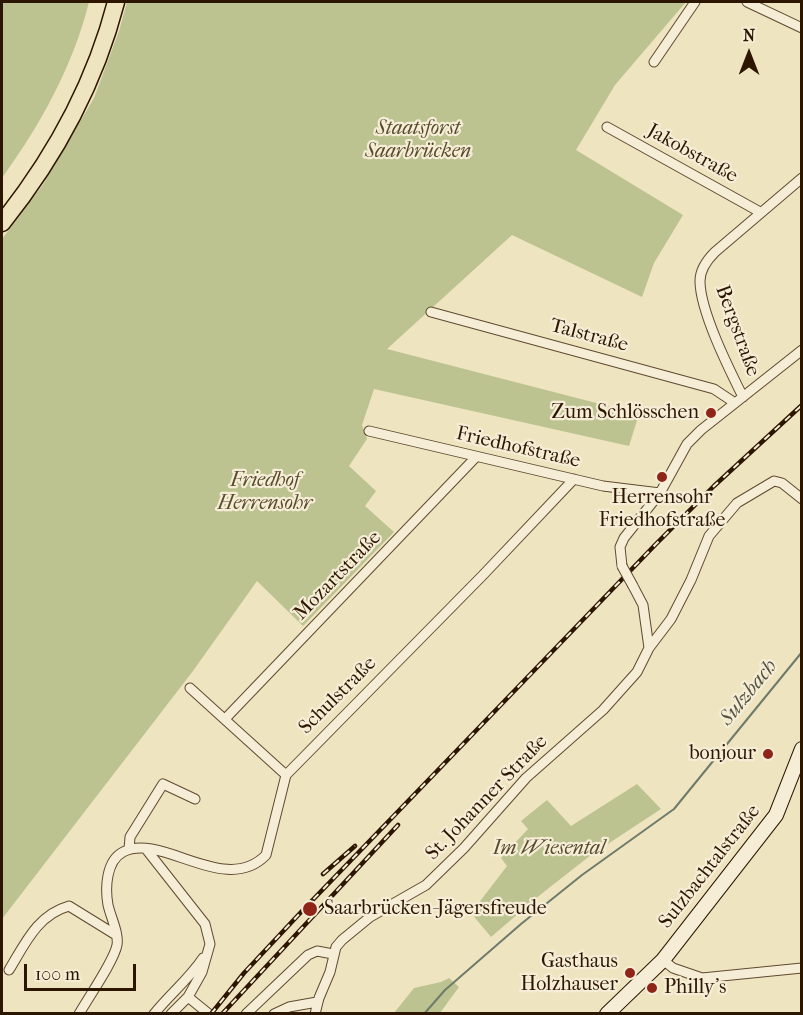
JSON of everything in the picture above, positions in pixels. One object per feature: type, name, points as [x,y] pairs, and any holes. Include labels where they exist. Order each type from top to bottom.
[{"type":"highway","points":[[2,205],[55,124],[89,51],[106,2]]},
{"type":"highway","points":[[2,223],[65,129],[100,54],[116,2]]},
{"type":"main road","name":"Sulzbachtalstraße","points":[[607,1014],[658,965],[776,815],[801,749]]},
{"type":"street","points":[[654,62],[695,2]]},
{"type":"street","points":[[747,2],[801,27]]},
{"type":"street","name":"Jakobstraße","points":[[607,128],[760,212]]},
{"type":"street","name":"Bergstraße","points":[[739,400],[704,304],[700,279],[705,262],[801,178]]},
{"type":"street","name":"Talstraße","points":[[431,312],[714,389],[739,400]]},
{"type":"street","points":[[649,648],[643,605],[622,566],[620,547],[624,538],[660,493],[687,444],[701,430],[801,350]]},
{"type":"street","name":"Friedhofstraße","points":[[369,431],[603,486],[660,493]]},
{"type":"street","name":"Mozartstraße","points":[[225,719],[476,457]]},
{"type":"street","name":"Schulstraße","points":[[286,775],[574,479]]},
{"type":"street","name":"St. Johanner Straße","points":[[315,1014],[317,1002],[330,972],[333,954],[342,940],[370,917],[426,885],[464,848],[525,778],[613,700],[643,664],[649,648],[670,619],[691,580],[709,536],[737,503],[774,481],[782,483],[801,499]]},
{"type":"street","points":[[79,1014],[113,955],[117,943],[108,906],[108,877],[114,859],[129,849],[137,847],[214,868],[229,869],[258,864],[266,855],[286,775],[190,688]]},
{"type":"street","points":[[129,849],[130,837],[163,784],[195,798]]},
{"type":"street","points":[[146,849],[205,924],[210,936],[202,972],[191,999],[171,1014]]},
{"type":"street","points":[[9,970],[39,922],[63,907],[69,906],[116,935]]},
{"type":"street","points":[[154,1014],[178,989],[207,951]]},
{"type":"street","points":[[246,1014],[308,955],[317,951],[333,954]]},
{"type":"street","points":[[658,965],[702,978],[801,968]]},
{"type":"street","points":[[191,999],[209,1014]]},
{"type":"street","points":[[274,1014],[289,1007],[317,1002]]},
{"type":"green space","points":[[2,2],[89,2],[65,72],[30,137],[2,178]]},
{"type":"green space","name":"Staatsforst Saarbrücken","points":[[127,2],[686,2],[615,85],[576,150],[683,215],[654,263],[642,297],[512,235],[387,349],[639,414],[629,446],[374,389],[362,425],[367,439],[349,466],[376,491],[365,506],[394,532],[303,626],[257,581],[193,671],[2,919],[2,239],[42,186],[94,98],[119,31]]},
{"type":"green space","name":"Im Wiesental","points":[[637,784],[661,809],[591,855],[491,937],[471,913],[507,866],[501,858],[528,829],[521,821],[547,800],[571,826]]},
{"type":"green space","points":[[449,978],[459,987],[440,1013],[394,1013],[414,988]]},
{"type":"waterway","name":"Sulzbach","points":[[424,1014],[445,990],[521,924],[582,875],[674,809],[802,652]]},
{"type":"railway","points":[[211,1014],[244,973],[303,910],[656,544],[714,486],[802,405]]},
{"type":"railway","points":[[222,1014],[398,825]]},
{"type":"railway","points":[[323,874],[355,846]]},
{"type":"place","name":"Zum Schlösschen","points":[[711,413]]},
{"type":"place","name":"Herrensohr Friedhofstraße","points":[[662,477]]},
{"type":"place","name":"bonjour","points":[[768,754]]},
{"type":"place","name":"Saarbrücken-Jägersfreude","points":[[310,909]]},
{"type":"place","name":"Gasthaus Holzhauser","points":[[630,973]]},
{"type":"place","name":"Philly's","points":[[652,988]]},
{"type":"park label","name":"Friedhof Herrensohr","points":[[265,492]]}]
